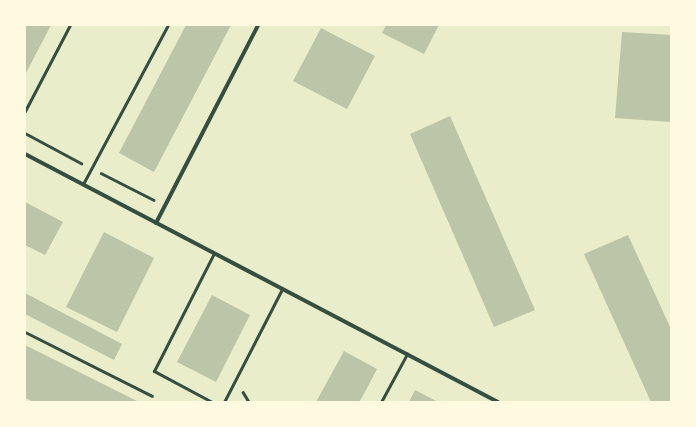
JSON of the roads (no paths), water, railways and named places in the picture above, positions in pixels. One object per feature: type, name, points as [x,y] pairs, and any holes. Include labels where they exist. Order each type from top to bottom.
[{"type":"street","points":[[156,223],[258,25]]},
{"type":"street","points":[[25,154],[498,402]]},
{"type":"lane","points":[[25,110],[70,25]]},
{"type":"lane","points":[[82,184],[168,25]]},
{"type":"lane","points":[[212,402],[154,370],[214,253]]},
{"type":"lane","points":[[224,402],[282,289]]},
{"type":"lane","points":[[25,332],[152,396]]},
{"type":"lane","points":[[381,402],[407,354]]}]
